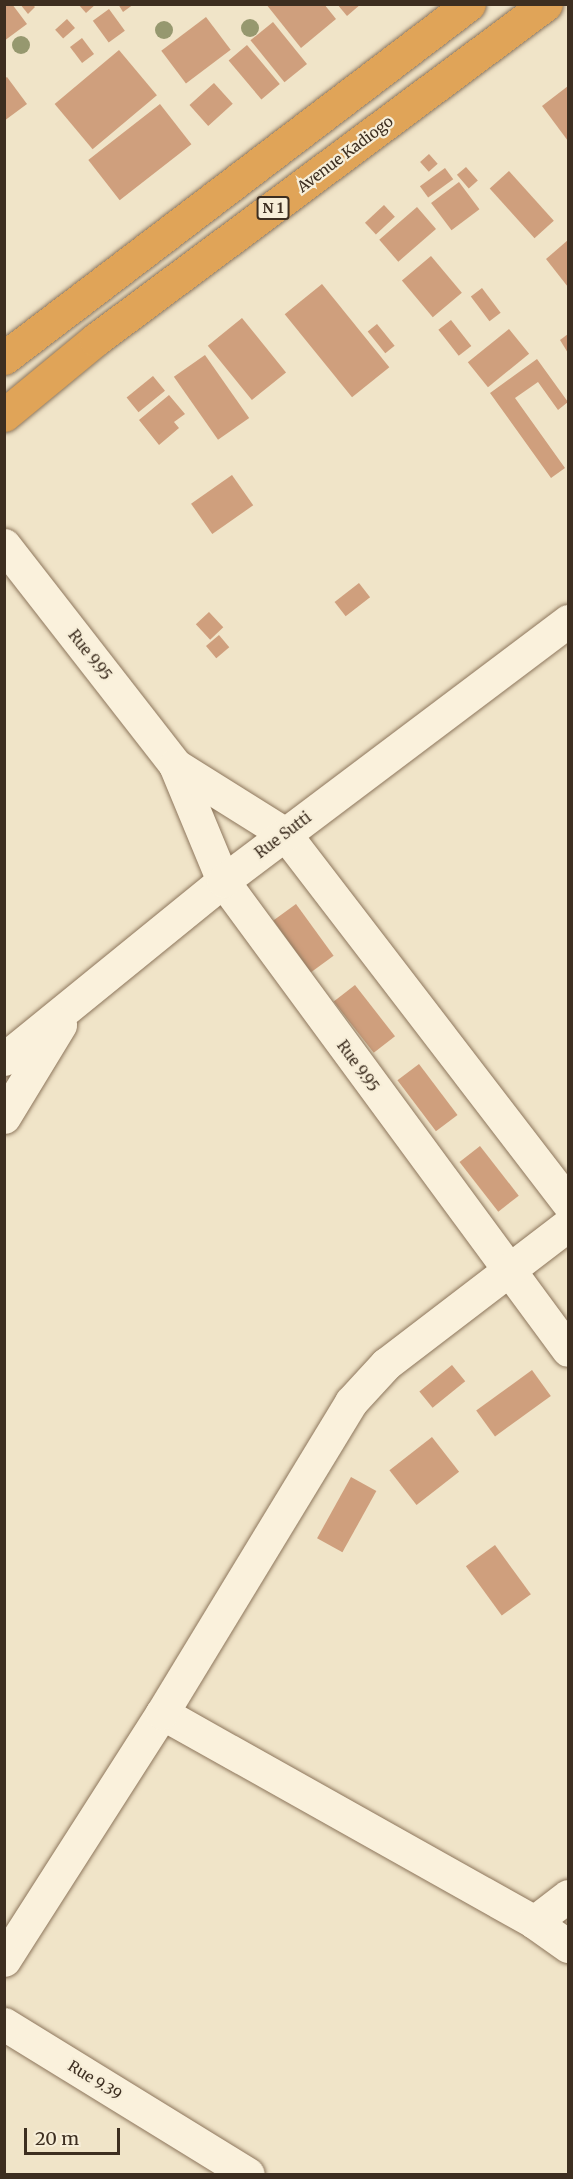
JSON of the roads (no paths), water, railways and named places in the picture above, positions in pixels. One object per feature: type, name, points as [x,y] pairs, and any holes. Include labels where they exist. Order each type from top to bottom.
[{"type":"highway","points":[[4,358],[469,4]]},
{"type":"highway","name":"Avenue Kadiogo","points":[[4,415],[95,340],[546,4]]},
{"type":"street","name":"Rue 9.95","points":[[4,545],[175,765],[223,880],[568,1350]]},
{"type":"street","name":"Rue Sutti","points":[[4,1059],[68,1011],[223,880],[568,621]]},
{"type":"street","name":"Rue 9.95","points":[[175,765],[285,834],[568,1203]]},
{"type":"street","points":[[4,1117],[68,1011]]},
{"type":"street","points":[[4,1960],[162,1713],[351,1402],[386,1364],[507,1269],[568,1225]]},
{"type":"street","points":[[162,1713],[534,1922],[568,1946]]},
{"type":"street","points":[[534,1922],[568,1896]]},
{"type":"street","name":"Rue 9.39","points":[[4,2024],[248,2175]]}]
